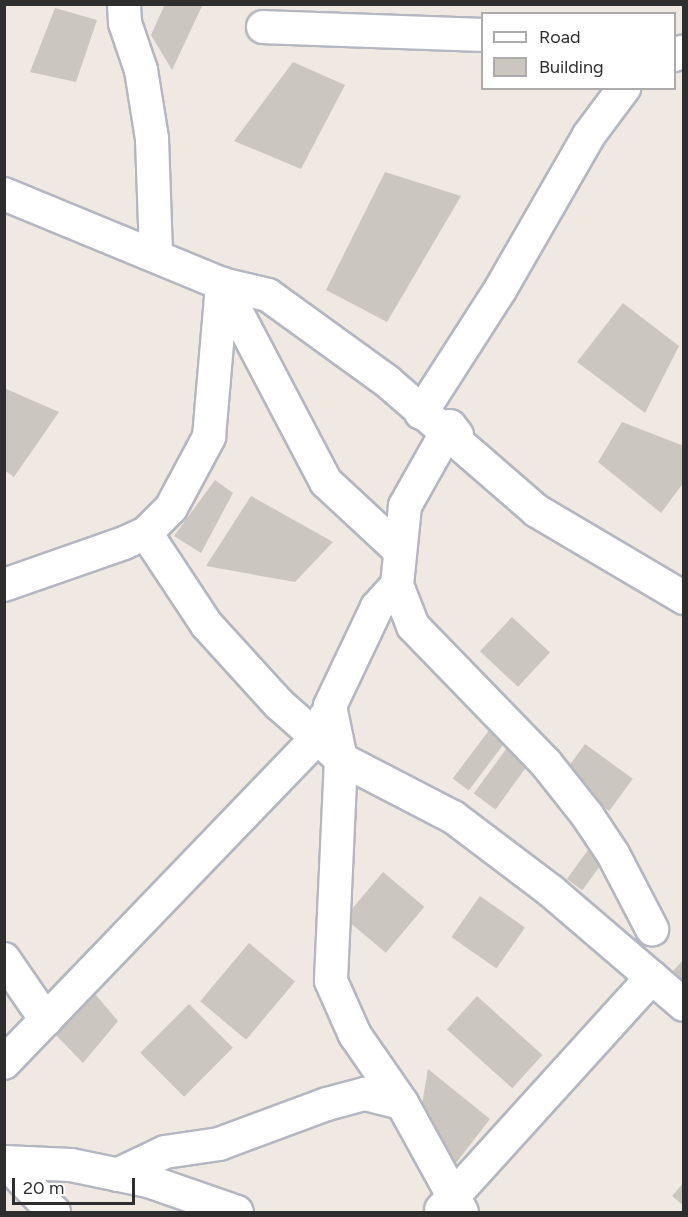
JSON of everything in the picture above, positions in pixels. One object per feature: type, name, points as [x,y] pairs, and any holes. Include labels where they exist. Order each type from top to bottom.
[{"type":"street","points":[[124,4],[125,23],[141,70],[152,138],[156,256]]},
{"type":"street","points":[[263,27],[481,36]]},
{"type":"street","points":[[421,413],[500,290],[589,135],[623,90]]},
{"type":"street","points":[[4,194],[222,284],[268,295],[388,382],[421,413],[475,456],[537,511],[684,598]]},
{"type":"street","points":[[4,585],[146,533],[171,508],[209,437],[222,284]]},
{"type":"street","points":[[222,284],[327,482],[398,549]]},
{"type":"street","points":[[445,433],[405,506],[398,549],[397,585],[413,626],[545,762],[587,815],[613,854],[652,929]]},
{"type":"street","points":[[146,533],[207,624],[279,704],[317,738],[341,759],[453,817],[551,891],[684,1005]]},
{"type":"street","points":[[4,1063],[317,738],[377,607],[397,585]]},
{"type":"street","points":[[330,706],[341,759],[331,981],[355,1035],[402,1103],[451,1207],[652,977]]},
{"type":"street","points":[[4,959],[46,1020]]},
{"type":"street","points":[[117,1175],[165,1152],[219,1144],[327,1104],[365,1094],[402,1103]]},
{"type":"street","points":[[54,1212],[4,1162],[71,1166],[148,1181],[237,1212]]},
{"type":"building","points":[[165,4],[203,4],[172,70],[151,35]]},
{"type":"building","points":[[55,8],[97,20],[76,82],[30,72]]},
{"type":"building","points":[[293,62],[345,85],[301,169],[234,141]]},
{"type":"building","points":[[385,172],[461,196],[387,322],[326,290]]},
{"type":"building","points":[[623,303],[679,346],[645,413],[577,362]]},
{"type":"building","points":[[4,388],[59,412],[14,477],[4,470]]},
{"type":"building","points":[[622,422],[684,446],[684,482],[661,513],[598,462]]},
{"type":"building","points":[[215,480],[233,493],[201,553],[174,536]]},
{"type":"building","points":[[251,496],[333,542],[295,582],[206,566]]},
{"type":"building","points":[[512,617],[550,652],[518,687],[480,651]]},
{"type":"building","points":[[490,729],[506,741],[469,791],[453,779]]},
{"type":"building","points":[[585,744],[633,779],[609,811],[561,776]]},
{"type":"building","points":[[509,745],[531,761],[496,809],[474,794]]},
{"type":"building","points":[[588,850],[603,861],[582,890],[567,879]]},
{"type":"building","points":[[383,872],[424,907],[386,953],[344,918]]},
{"type":"building","points":[[480,896],[525,928],[496,969],[451,937]]},
{"type":"building","points":[[249,943],[295,982],[246,1040],[200,1001]]},
{"type":"building","points":[[684,959],[684,981],[673,971]]},
{"type":"building","points":[[90,988],[118,1021],[83,1063],[52,1031]]},
{"type":"building","points":[[477,996],[542,1055],[512,1088],[447,1029]]},
{"type":"building","points":[[189,1004],[233,1048],[184,1097],[140,1053]]},
{"type":"building","points":[[428,1069],[490,1119],[456,1163],[420,1116]]},
{"type":"building","points":[[684,1182],[684,1206],[672,1196]]}]
